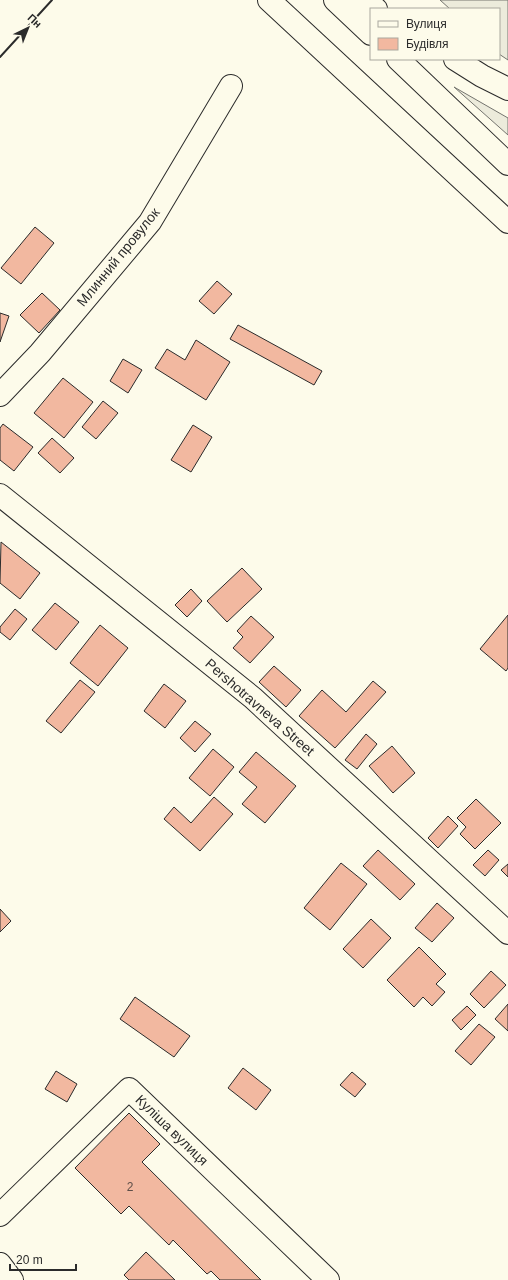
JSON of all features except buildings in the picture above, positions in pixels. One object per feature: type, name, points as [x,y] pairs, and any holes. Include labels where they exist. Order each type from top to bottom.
[{"type":"main road","points":[[269,0],[508,222]]},
{"type":"main road","points":[[335,0],[370,33]]},
{"type":"main road","points":[[361,0],[374,8]]},
{"type":"main road","points":[[399,60],[508,164]]},
{"type":"main road","points":[[457,60],[482,76],[508,88]]},
{"type":"main road","name":"Млинний провулок","points":[[0,394],[40,353],[150,222],[231,86]]},
{"type":"main road","name":"Pershotravneva Street","points":[[0,495],[254,698],[508,932]]},
{"type":"main road","name":"Куліша вулиця","points":[[0,1215],[129,1089],[328,1280]]},
{"type":"main road","points":[[0,1264],[12,1280]]},
{"type":"shaded area","points":[[440,0],[508,0],[508,60],[500,55],[500,8],[449,8]]},
{"type":"shaded area","points":[[454,87],[508,118],[508,135]]},
{"type":"wall","points":[[0,57],[52,0]]}]
